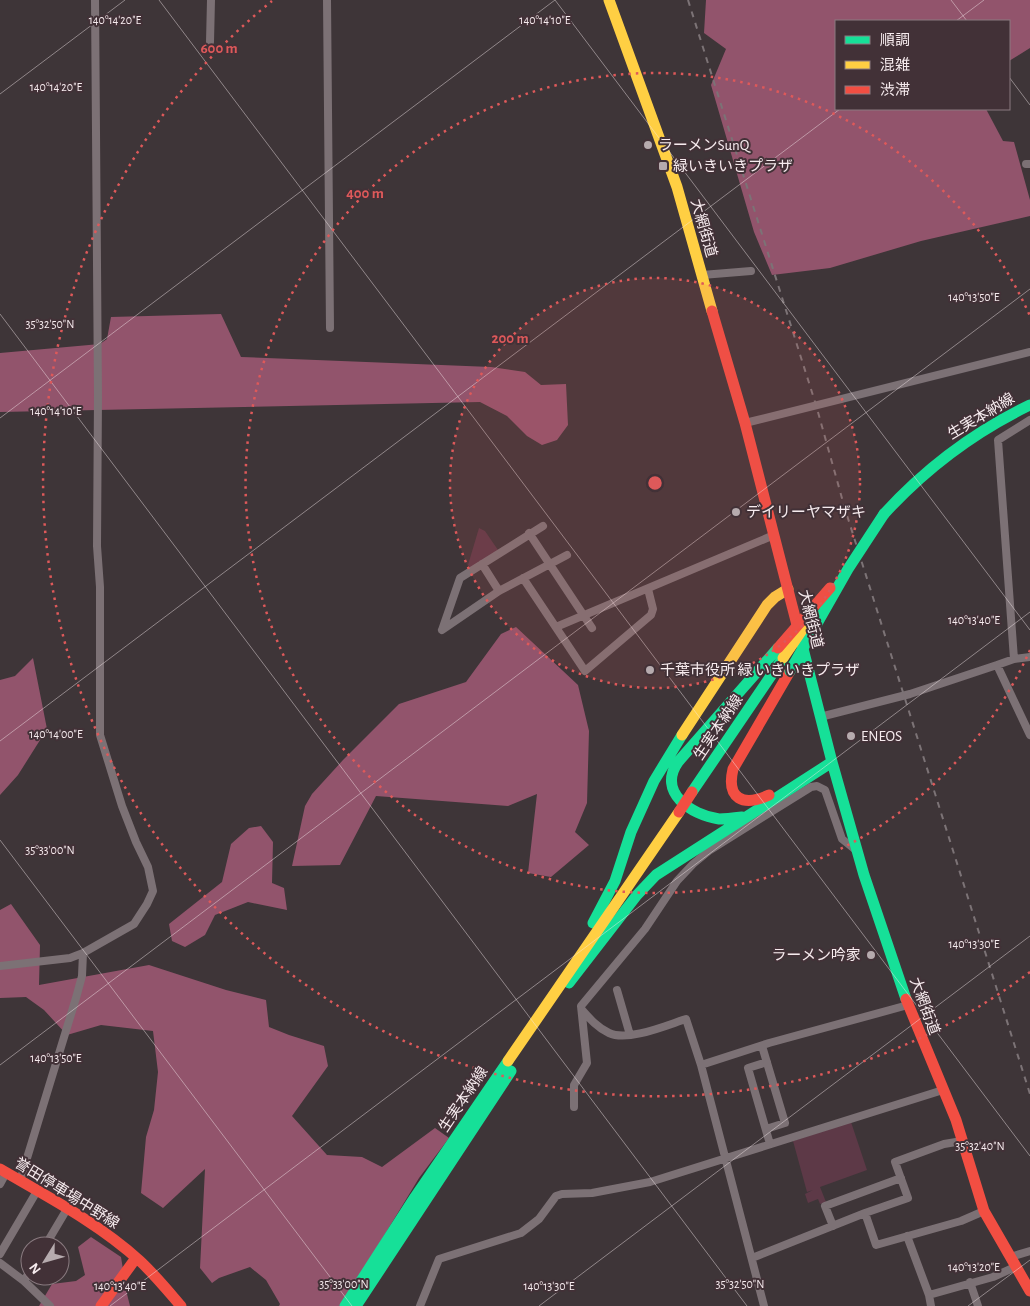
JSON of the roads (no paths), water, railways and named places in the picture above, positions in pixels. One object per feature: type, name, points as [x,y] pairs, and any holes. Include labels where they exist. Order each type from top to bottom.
[{"type":"main road","name":"大網街道","points":[[609,0],[676,187],[702,275],[745,423],[820,717],[857,851],[908,1005],[956,1120],[984,1211],[1030,1291]]},
{"type":"main road","name":"生実本納線","points":[[356,1306],[561,988],[679,812],[781,653],[830,588],[854,552],[898,498],[933,465],[979,431],[1030,405]]},
{"type":"main road","points":[[832,762],[817,764],[762,799],[748,802],[733,794],[730,783],[733,769],[848,569],[884,514]]},
{"type":"main road","points":[[561,988],[609,894],[631,832],[654,781],[767,605],[775,597],[788,589]]},
{"type":"main road","points":[[747,816],[715,818],[700,813],[676,795],[670,782],[670,776],[678,762],[741,692],[781,653]]},
{"type":"main road","points":[[561,988],[637,895],[656,875],[747,816],[820,772],[832,762]]},
{"type":"main road","name":"生実本納線","points":[[345,1306],[415,1197],[561,988]]},
{"type":"main road","name":"誉田停車場中野線","points":[[3,1171],[67,1208],[112,1238],[136,1258],[181,1306]]},
{"type":"main road","points":[[101,1306],[136,1258]]},
{"type":"street","points":[[0,966],[66,959],[83,953],[134,924],[147,904],[153,890],[148,867],[122,806],[100,735],[100,587],[97,546],[98,396],[95,0]]},
{"type":"street","points":[[210,42],[211,0]]},
{"type":"street","points":[[327,0],[330,328]]},
{"type":"street","points":[[702,275],[751,270]]},
{"type":"street","points":[[745,423],[1030,352]]},
{"type":"street","points":[[1014,659],[998,440],[1030,420]]},
{"type":"street","points":[[543,526],[529,533],[460,578],[442,630],[499,591],[567,555]]},
{"type":"street","points":[[529,533],[592,628]]},
{"type":"street","points":[[556,627],[774,535]]},
{"type":"street","points":[[482,564],[499,591]]},
{"type":"street","points":[[522,578],[585,671],[651,615],[653,609],[648,588]]},
{"type":"street","points":[[820,717],[910,694],[1014,659],[1030,657]]},
{"type":"street","points":[[997,666],[1030,735]]},
{"type":"street","points":[[574,1107],[572,1086],[587,1063],[581,1006],[644,929],[677,881],[693,864],[710,850],[811,787],[817,786],[824,790],[842,839],[857,851]]},
{"type":"street","points":[[20,1181],[76,998],[82,976],[83,953]]},
{"type":"street","points":[[617,990],[630,1035]]},
{"type":"street","points":[[702,1065],[908,1005]]},
{"type":"street","points":[[582,1010],[599,1028],[616,1036],[630,1035],[686,1019],[702,1065],[764,1306]]},
{"type":"street","points":[[762,1046],[785,1123],[766,1129]]},
{"type":"street","points":[[768,1062],[748,1068],[770,1144]]},
{"type":"street","points":[[420,1306],[439,1259],[521,1233],[539,1219],[556,1196],[626,1188],[650,1182],[943,1090]]},
{"type":"street","points":[[752,1258],[908,1198],[895,1162],[944,1144],[962,1141]]},
{"type":"street","points":[[0,1184],[3,1171]]},
{"type":"street","points":[[833,1226],[825,1206],[901,1178]]},
{"type":"street","points":[[0,1254],[36,1191]]},
{"type":"street","points":[[51,1236],[67,1208]]},
{"type":"street","points":[[865,1213],[876,1245],[961,1220],[984,1211]]},
{"type":"street","points":[[907,1236],[929,1295],[931,1306]]},
{"type":"street","points":[[929,1295],[993,1277],[1030,1251]]},
{"type":"street","points":[[0,1263],[20,1278]]},
{"type":"street","points":[[970,1282],[978,1306]]},
{"type":"street","points":[[29,1286],[50,1306]]},
{"type":"railway","points":[[688,0],[816,405],[845,509],[1030,1094]]},
{"type":"place","name":"ラーメンSunQ","points":[[648,145]]},
{"type":"place","name":"緑いきいきプラザ","points":[[663,166]]},
{"type":"place","name":"デイリーヤマザキ","points":[[736,512]]},
{"type":"place","name":"千葉市役所 緑 いきいきプラザ","points":[[650,670]]},
{"type":"place","name":"ENEOS","points":[[851,736]]},
{"type":"place","name":"ラーメン吟家","points":[[871,955]]}]
